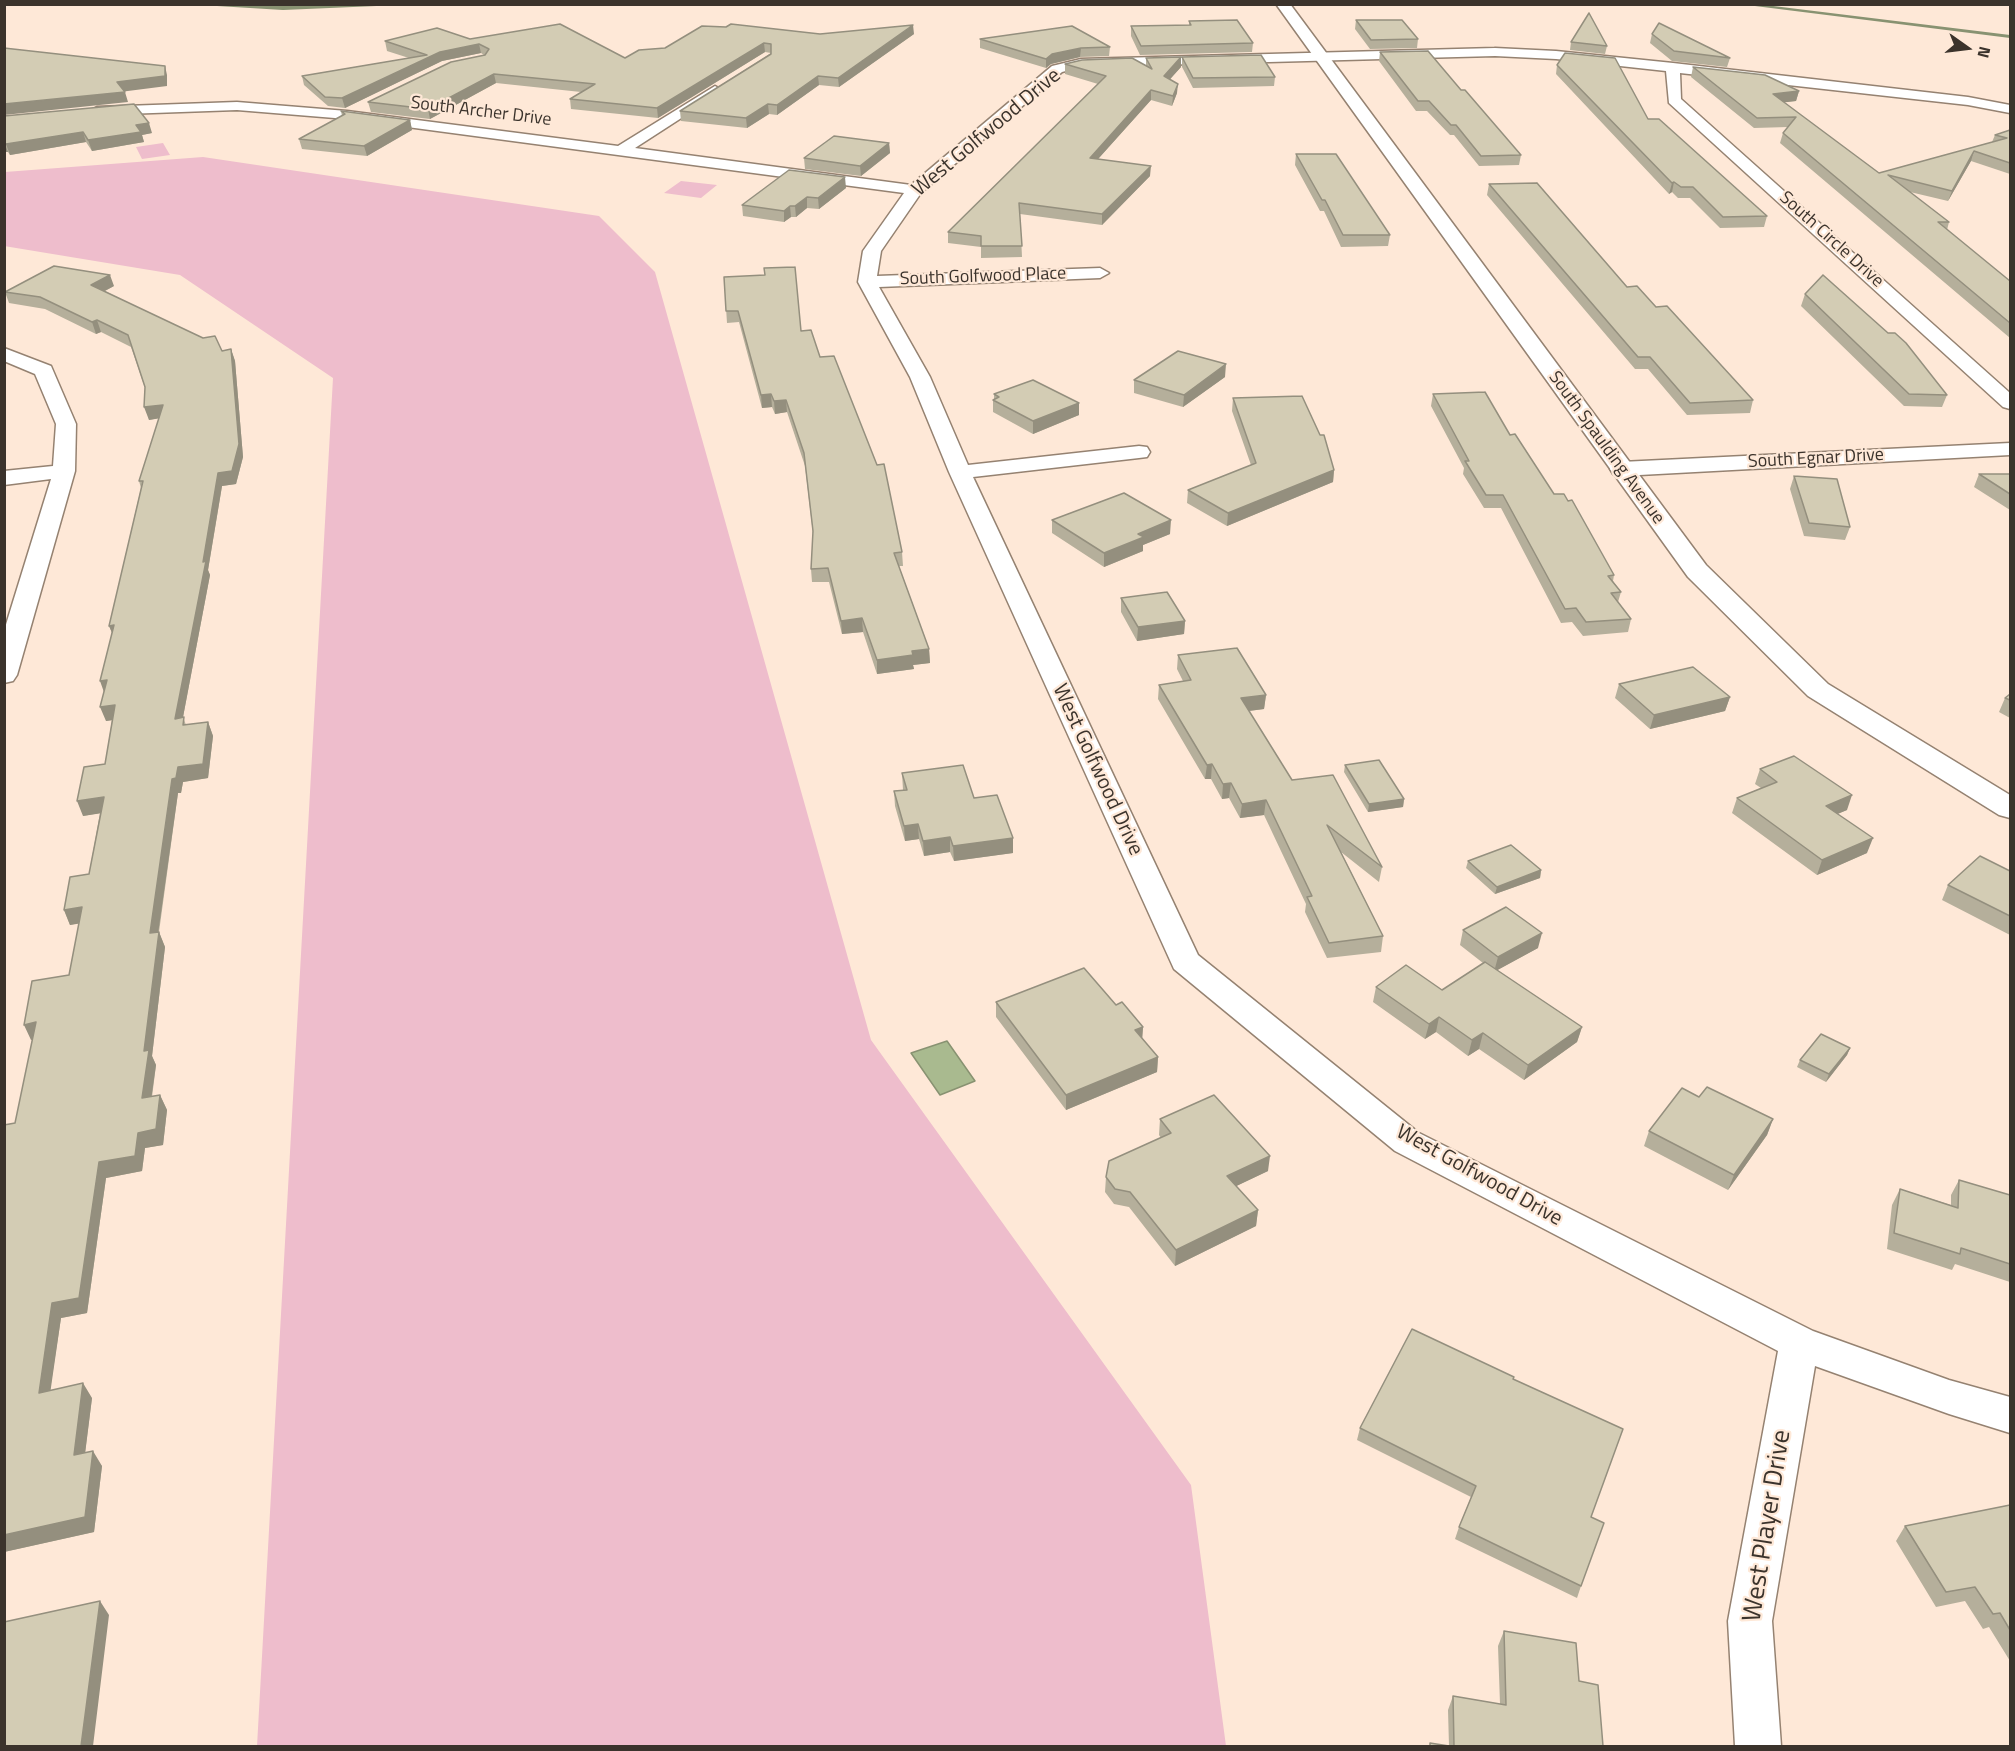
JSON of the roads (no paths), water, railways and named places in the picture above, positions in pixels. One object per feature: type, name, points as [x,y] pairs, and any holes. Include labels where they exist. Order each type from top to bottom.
[{"type":"street","name":"South Spaulding Avenue","points":[[1283,4],[1697,572],[1818,690],[2010,808]]},
{"type":"street","name":"West Golfwood Drive","points":[[2010,109],[1968,101],[1556,55],[1495,52],[1103,61],[1057,69],[915,190],[872,250],[867,282],[920,377],[960,472],[1185,961],[1407,1142],[1799,1343],[1948,1397],[2010,1415]]},
{"type":"street","name":"South Circle Drive","points":[[1673,67],[1674,100],[2010,403]]},
{"type":"street","points":[[622,150],[728,82]]},
{"type":"street","points":[[347,115],[367,105]]},
{"type":"street","name":"South Archer Drive","points":[[86,112],[237,106],[347,115],[915,190]]},
{"type":"street","name":"South Golfwood Place","points":[[867,282],[1100,273]]},
{"type":"street","points":[[4,354],[44,370],[66,424],[64,471],[4,675]]},
{"type":"street","name":"South Egnar Drive","points":[[1621,469],[2010,449]]},
{"type":"street","points":[[960,472],[1139,452]]},
{"type":"street","points":[[4,478],[64,471]]},
{"type":"street","name":"West Player Drive","points":[[1758,1746],[1750,1621],[1799,1343]]},
{"type":"waterway","points":[[186,4],[283,8],[421,4]]},
{"type":"waterway","points":[[1741,4],[2010,37]]}]
